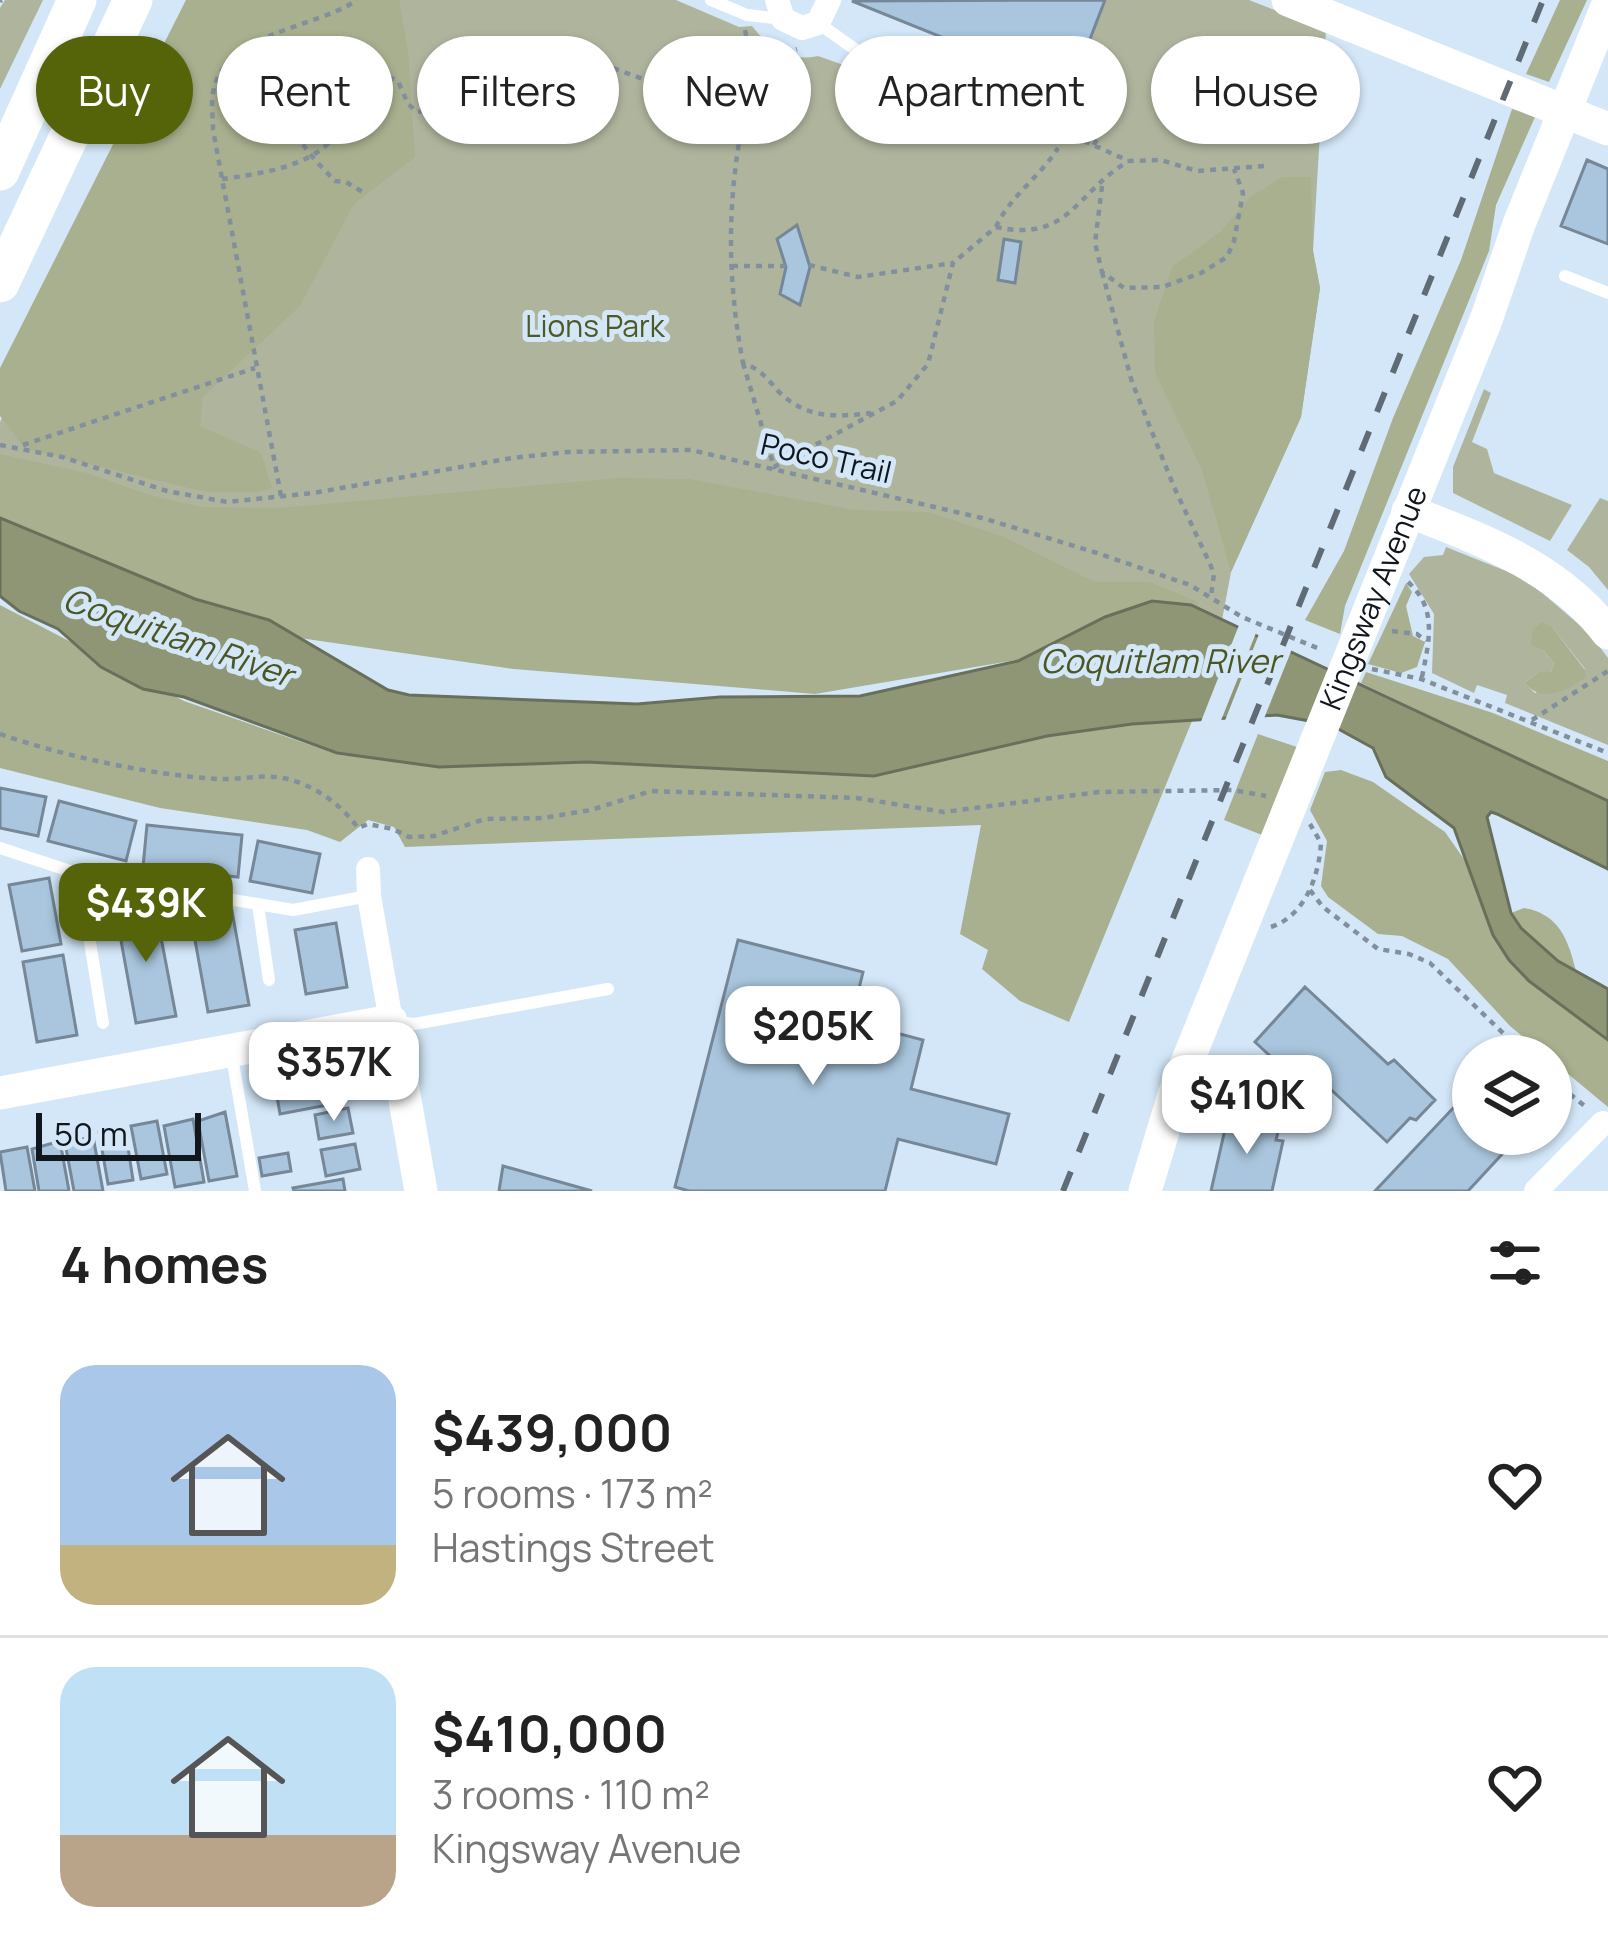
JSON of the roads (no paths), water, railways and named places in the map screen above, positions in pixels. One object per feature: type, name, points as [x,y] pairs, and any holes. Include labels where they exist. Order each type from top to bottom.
[{"type":"main road","points":[[0,171],[77,0]]},
{"type":"main road","points":[[0,283],[133,0]]},
{"type":"main road","points":[[1288,0],[1608,129]]},
{"type":"main road","name":"Kingsway Avenue","points":[[1144,1191],[1174,1095],[1357,650],[1486,320],[1507,254],[1608,4]]},
{"type":"main road","points":[[1408,511],[1543,572],[1576,598],[1608,633]]},
{"type":"main road","points":[[0,1093],[391,1021],[421,1191]]},
{"type":"street","points":[[775,5],[802,28],[824,11]]},
{"type":"street","points":[[368,869],[391,1021]]},
{"type":"street","points":[[1536,1191],[1603,1123]]},
{"type":"lane","points":[[711,0],[747,15],[775,5]]},
{"type":"lane","points":[[824,11],[845,36]]},
{"type":"lane","points":[[1565,276],[1608,292]]},
{"type":"lane","points":[[0,848],[79,874],[293,910],[369,896]]},
{"type":"lane","points":[[79,874],[103,1023]]},
{"type":"lane","points":[[257,905],[269,980]]},
{"type":"lane","points":[[391,1021],[414,1024],[608,989]]},
{"type":"lane","points":[[231,1050],[255,1191]]},
{"type":"lane","points":[[1174,1095],[1215,1109]]},
{"type":"water","name":"Coquitlam River","points":[[0,518],[195,599],[269,620],[388,690],[409,695],[637,704],[720,697],[860,696],[1018,661],[1105,617],[1152,601],[1191,605],[1608,801],[1608,869],[1497,814],[1491,812],[1487,817],[1511,913],[1558,961],[1608,989],[1608,1040],[1529,981],[1509,960],[1493,935],[1454,828],[1386,777],[1373,748],[1331,725],[1277,715],[1132,724],[1047,736],[874,776],[587,762],[439,767],[337,753],[184,697],[143,689],[101,667],[58,629],[19,611],[0,596]]},
{"type":"railway","points":[[1063,1191],[1543,0]]},
{"type":"park label","name":"Lions Park","points":[[595,327]]}]
